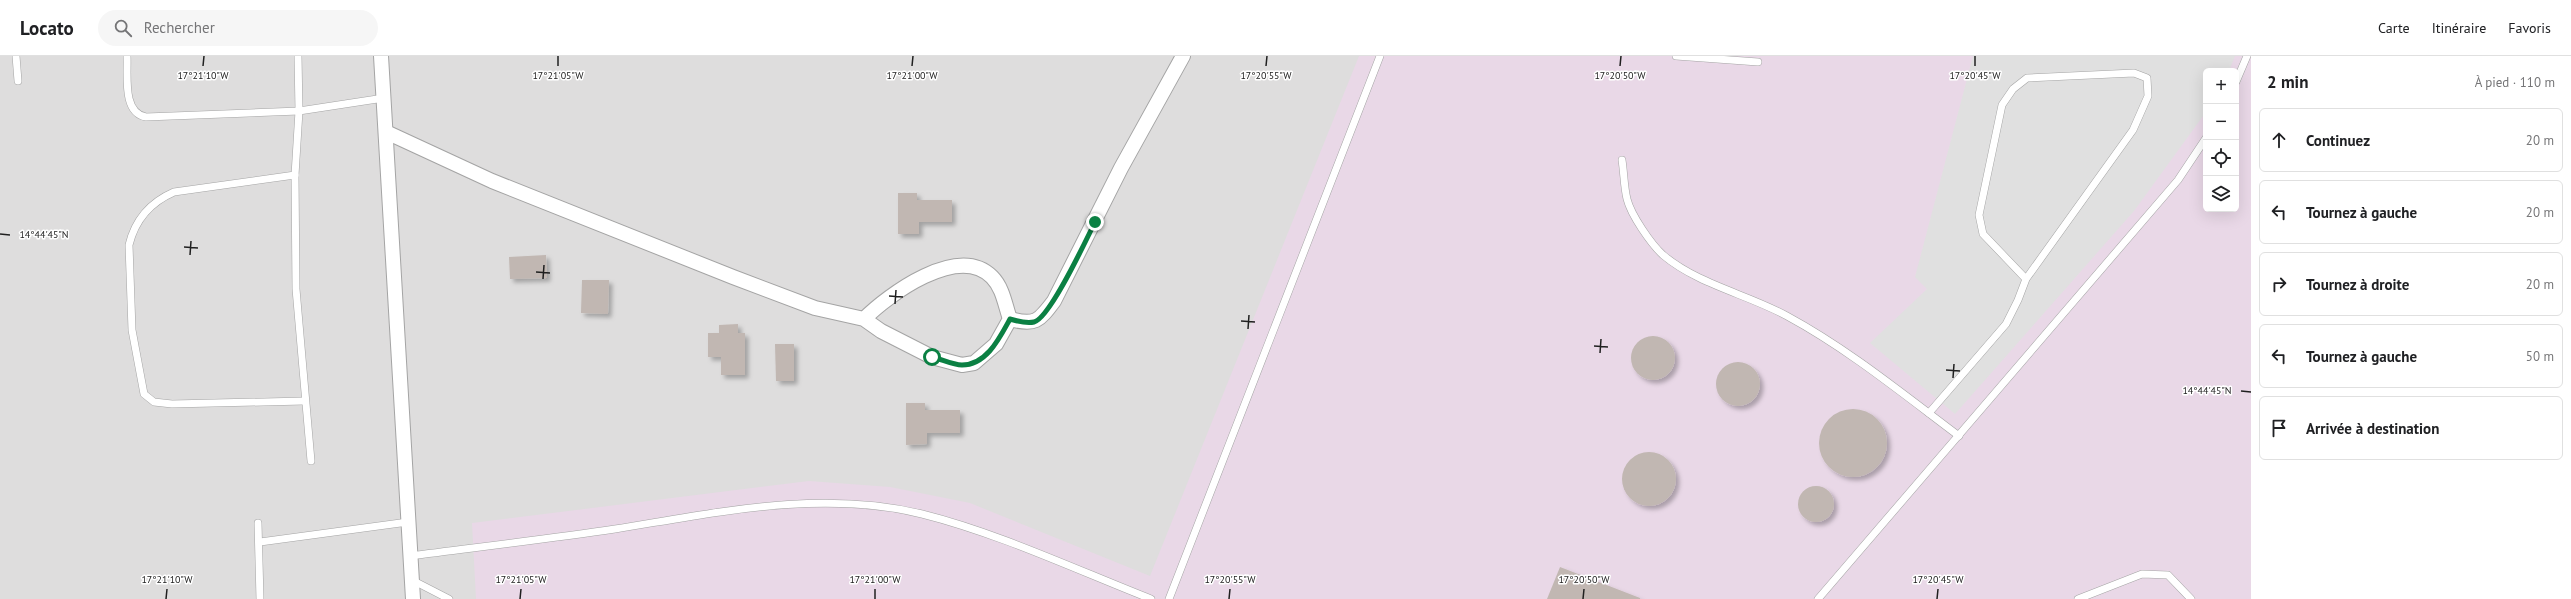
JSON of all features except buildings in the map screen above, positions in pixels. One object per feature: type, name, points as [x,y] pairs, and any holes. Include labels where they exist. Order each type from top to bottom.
[{"type":"street","points":[[381,56],[413,599]]},
{"type":"street","points":[[1010,319],[1026,323],[1035,322],[1043,316],[1054,302],[1121,168],[1183,56]]},
{"type":"street","points":[[386,132],[492,181],[733,277],[815,308],[864,319],[881,331],[932,357],[962,365],[974,363],[984,356],[996,344],[1010,319],[1001,290],[992,277],[981,269],[963,266],[948,268],[904,287],[878,305],[864,319]]},
{"type":"lane","points":[[16,56],[18,81]]},
{"type":"lane","points":[[127,56],[130,100],[133,110],[138,115],[299,111],[384,98]]},
{"type":"lane","points":[[298,56],[299,111],[295,175],[296,289],[304,401],[311,461]]},
{"type":"lane","points":[[1169,599],[1380,56]]},
{"type":"lane","points":[[1676,56],[1758,62]]},
{"type":"lane","points":[[2239,75],[2247,56]]},
{"type":"lane","points":[[1929,413],[2006,324],[2018,300],[2026,279],[2133,130],[2148,96],[2148,78],[2134,73],[2027,78],[2013,89],[2002,105],[1979,216],[1983,234],[2026,279]]},
{"type":"lane","points":[[1818,599],[2178,180],[2205,140]]},
{"type":"lane","points":[[1622,160],[1627,200],[1639,224],[1662,254],[1692,275],[1751,298],[1788,316],[1852,356],[1958,436]]},
{"type":"lane","points":[[295,175],[174,192],[160,199],[148,209],[132,232],[129,245],[132,330],[144,394],[154,402],[172,404],[304,401]]},
{"type":"lane","points":[[410,556],[593,532],[745,509],[820,503],[921,514],[1006,542],[1151,599]]},
{"type":"lane","points":[[260,542],[408,522]]},
{"type":"lane","points":[[258,523],[260,542],[260,599]]},
{"type":"lane","points":[[2078,599],[2142,574],[2168,575],[2191,599]]},
{"type":"lane","points":[[412,580],[449,599]]},
{"type":"shaded area","points":[[0,56],[2251,56],[2251,599],[0,599]]},
{"type":"shaded area","points":[[1359,56],[2251,56],[2251,599],[476,599],[472,523],[809,481],[890,487],[970,503],[1150,576]]},
{"type":"shaded area","points":[[1973,56],[2235,56],[2230,68],[2203,68],[2203,116],[2134,211],[1955,414],[1870,343],[1927,289],[1915,277]]},
{"type":"route","points":[[932,357],[962,365],[974,363],[984,356],[996,344],[1010,319],[1026,323],[1035,322],[1043,316],[1054,302],[1095,222]]}]
